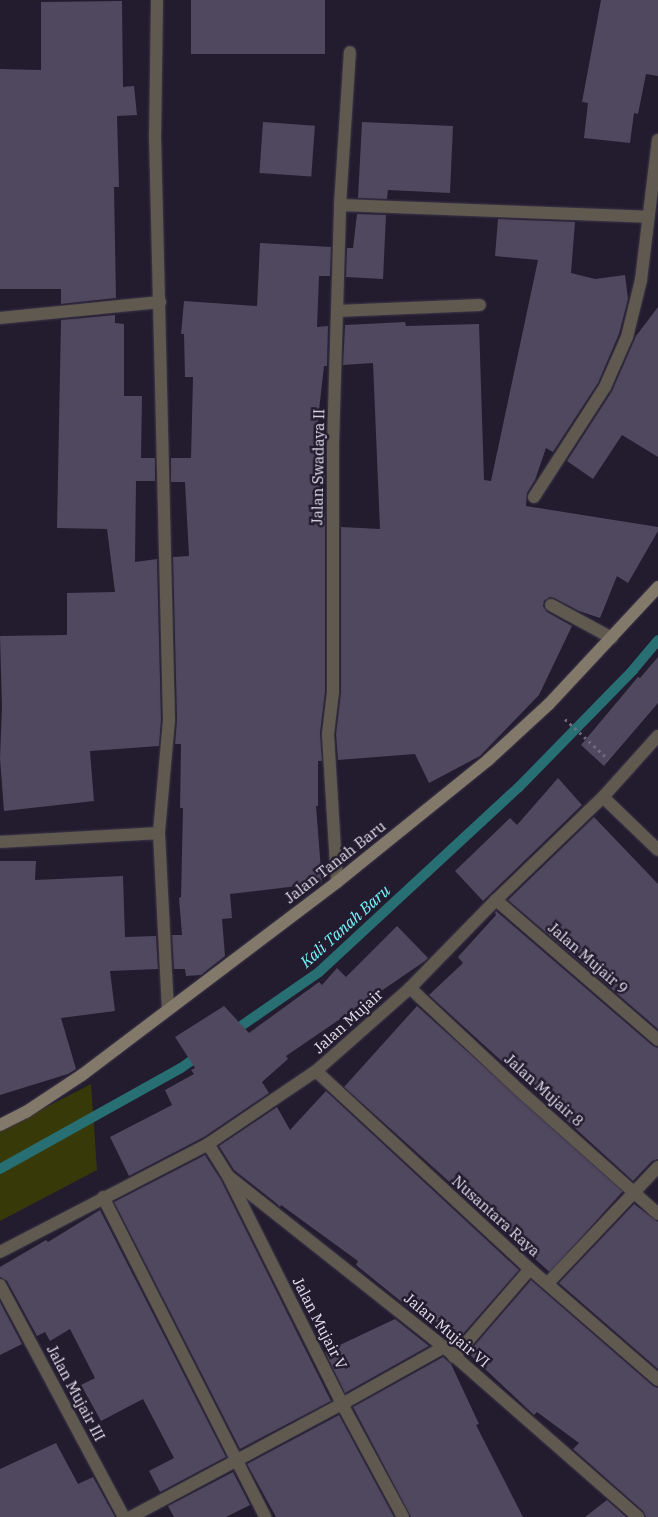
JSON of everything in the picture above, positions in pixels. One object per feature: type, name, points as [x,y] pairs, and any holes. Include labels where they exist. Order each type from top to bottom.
[{"type":"main road","name":"Jalan Tanah Baru","points":[[0,1125],[26,1112],[82,1075],[337,882],[488,760],[549,704],[658,587]]},
{"type":"street","points":[[157,0],[155,135],[160,302],[164,612],[168,720],[159,833],[168,1009]]},
{"type":"street","name":"Jalan Swadaya II","points":[[337,882],[328,734],[333,692],[334,445],[340,205],[350,52]]},
{"type":"street","points":[[534,497],[605,387],[627,337],[641,280],[658,140]]},
{"type":"street","points":[[340,205],[648,217]]},
{"type":"street","points":[[0,318],[160,302]]},
{"type":"street","points":[[337,311],[480,305]]},
{"type":"street","points":[[551,605],[612,638]]},
{"type":"street","name":"Jalan Mujair","points":[[0,1252],[102,1197],[208,1144],[316,1071],[410,988],[496,900],[603,797],[658,736]]},
{"type":"street","points":[[603,797],[658,850]]},
{"type":"street","points":[[0,842],[159,833]]},
{"type":"street","name":"Jalan Mujair 9","points":[[496,900],[658,1040]]},
{"type":"street","name":"Jalan Mujair 8","points":[[410,988],[658,1214]]},
{"type":"street","name":"Nusantara Raya","points":[[316,1071],[530,1269],[658,1380]]},
{"type":"street","name":"Jalan Mujair V","points":[[208,1144],[228,1176],[342,1404],[404,1517]]},
{"type":"street","points":[[548,1283],[658,1167]]},
{"type":"street","name":"Jalan Mujair VI","points":[[228,1176],[444,1347],[638,1517]]},
{"type":"street","points":[[102,1197],[236,1462],[266,1517]]},
{"type":"street","points":[[454,1357],[530,1269]]},
{"type":"street","name":"Jalan Mujair III","points":[[0,1285],[124,1517]]},
{"type":"street","points":[[131,1517],[236,1462],[444,1347]]},
{"type":"path","points":[[564,718],[591,742]]},
{"type":"shaded area","points":[[91,1084],[97,1170],[0,1221],[0,1131]]},
{"type":"building","points":[[191,0],[325,0],[325,54],[191,54]]},
{"type":"building","points":[[601,0],[658,0],[658,76],[646,74],[638,114],[634,113],[630,143],[584,138],[588,103],[582,102]]},
{"type":"building","points":[[122,1],[123,87],[134,86],[137,115],[117,116],[119,187],[114,187],[116,298],[61,304],[61,289],[0,289],[0,69],[41,70],[41,2]]},
{"type":"building","points":[[263,122],[315,126],[311,177],[259,173]]},
{"type":"building","points":[[362,122],[453,126],[450,193],[388,190],[387,199],[358,198]]},
{"type":"building","points":[[357,214],[386,215],[383,279],[346,277],[347,248],[353,248]]},
{"type":"building","points":[[498,219],[575,222],[571,273],[595,279],[625,275],[628,299],[619,334],[598,383],[553,452],[546,448],[535,480],[527,493],[526,506],[658,527],[658,531],[628,583],[617,576],[600,618],[579,611],[554,598],[550,597],[544,601],[543,606],[547,612],[572,626],[539,695],[480,756],[429,783],[415,754],[338,760],[336,734],[341,692],[341,527],[380,529],[373,363],[343,365],[345,325],[405,322],[406,326],[479,324],[484,480],[491,481],[538,260],[495,256]]},
{"type":"building","points":[[260,243],[331,247],[330,276],[319,276],[317,327],[328,326],[327,366],[324,366],[315,446],[325,446],[325,692],[320,733],[322,761],[318,761],[318,806],[316,806],[322,883],[230,894],[232,918],[222,919],[225,956],[201,975],[186,976],[185,969],[174,969],[172,935],[182,935],[179,898],[181,897],[183,808],[180,808],[181,744],[175,744],[177,720],[173,557],[189,556],[185,482],[171,482],[171,458],[191,458],[193,377],[185,377],[184,334],[181,334],[184,301],[257,306]]},
{"type":"building","points":[[658,307],[658,457],[622,435],[593,479],[567,461],[612,391],[636,336]]},
{"type":"building","points":[[115,315],[115,323],[124,324],[124,396],[142,396],[141,458],[155,458],[155,481],[136,481],[135,562],[157,559],[161,720],[159,746],[90,751],[94,801],[4,811],[0,758],[2,707],[0,636],[67,635],[67,593],[115,592],[107,529],[57,528],[61,320]]},
{"type":"building","points":[[658,657],[658,703],[604,766],[581,745],[638,677],[640,678]]},
{"type":"building","points":[[558,778],[582,805],[483,901],[455,871],[510,818],[517,825]]},
{"type":"building","points":[[594,817],[658,884],[658,1029],[508,900]]},
{"type":"building","points":[[0,861],[36,861],[35,880],[123,876],[125,937],[156,936],[158,969],[110,971],[115,1011],[61,1018],[76,1069],[68,1074],[0,1095]]},
{"type":"building","points":[[496,911],[653,1046],[658,1048],[658,1159],[652,1161],[633,1181],[429,995],[463,963],[458,957],[496,915]]},
{"type":"building","points":[[397,926],[428,958],[425,961],[286,1056],[288,1059],[262,1082],[269,1093],[204,1137],[129,1176],[110,1137],[172,1105],[165,1090],[194,1074],[191,1070],[195,1068],[175,1037],[224,1006],[249,1033],[319,982],[322,985],[337,968],[346,977]]},
{"type":"building","points":[[417,1006],[623,1191],[550,1272],[344,1087]]},
{"type":"building","points":[[326,1091],[519,1270],[456,1342],[427,1313],[435,1329],[356,1265],[358,1261],[281,1205],[280,1207],[234,1170],[219,1146],[277,1107],[290,1130]]},
{"type":"building","points":[[205,1155],[221,1180],[331,1401],[240,1449],[114,1202]]},
{"type":"building","points":[[634,1204],[658,1222],[658,1369],[559,1283]]},
{"type":"building","points":[[100,1210],[226,1457],[160,1492],[149,1471],[174,1458],[143,1399],[101,1421],[81,1385],[95,1378],[70,1329],[50,1341],[45,1332],[37,1336],[7,1281],[0,1277],[0,1267],[46,1240],[48,1242]]},
{"type":"building","points":[[531,1280],[653,1386],[658,1388],[658,1517],[646,1517],[643,1511],[573,1449],[579,1443],[537,1412],[534,1415],[468,1353]]},
{"type":"building","points":[[0,1302],[22,1344],[0,1355]]},
{"type":"building","points":[[395,1319],[429,1346],[345,1393],[325,1352]]},
{"type":"building","points":[[443,1357],[451,1364],[479,1424],[476,1425],[523,1517],[411,1517],[353,1407]]},
{"type":"building","points":[[339,1415],[394,1517],[276,1517],[247,1464]]},
{"type":"building","points":[[56,1443],[78,1484],[93,1477],[115,1517],[0,1517],[0,1469]]},
{"type":"building","points":[[233,1472],[250,1505],[226,1517],[174,1517],[168,1506]]},
{"type":"building","points":[[607,1500],[626,1517],[585,1517]]},
{"type":"waterway","name":"Kali Tanah Baru","points":[[231,1033],[319,972],[518,788],[633,670],[658,640]]},
{"type":"waterway","name":"Kali Tanah Baru","points":[[0,1169],[181,1068],[201,1054]]}]
